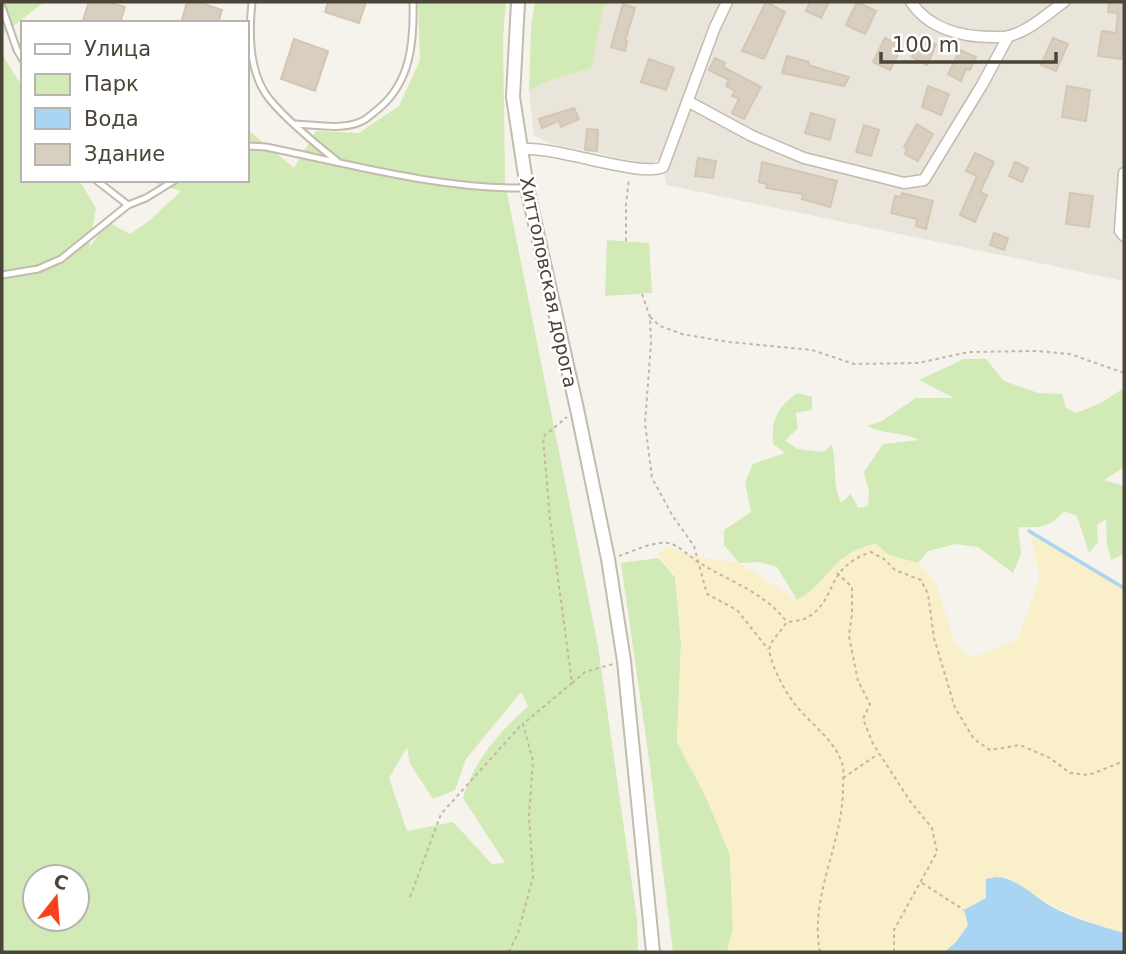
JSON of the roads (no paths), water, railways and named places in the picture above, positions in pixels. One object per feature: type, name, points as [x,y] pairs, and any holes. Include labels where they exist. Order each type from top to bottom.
[{"type":"street","name":"Хиттоловская дорога","points":[[518,2],[513,97],[527,188],[608,559],[624,661],[653,952]]},
{"type":"street","points":[[522,149],[534,148],[583,156],[631,168],[657,170],[663,167],[715,27],[727,2]]},
{"type":"street","points":[[911,2],[917,11],[943,29],[970,37],[1008,37],[1034,24],[1064,2]]},
{"type":"street","points":[[689,102],[752,136],[804,158],[904,183],[924,180],[1008,37]]},
{"type":"street","points":[[1124,173],[1120,221],[1120,231],[1124,236]]},
{"type":"lane","points":[[252,2],[252,58],[265,92],[339,162]]},
{"type":"lane","points":[[296,124],[355,124],[362,122],[391,99],[410,60],[414,28],[413,2]]},
{"type":"lane","points":[[2,7],[21,57]]},
{"type":"lane","points":[[248,146],[266,147],[439,181],[493,188],[527,188]]},
{"type":"lane","points":[[99,182],[128,205]]},
{"type":"lane","points":[[2,275],[38,269],[61,259],[128,205],[146,198],[172,182]]},
{"type":"water","points":[[996,877],[1011,880],[1061,911],[1124,933],[1124,952],[945,952],[968,925],[964,910],[986,898],[986,879]]},
{"type":"waterway","points":[[1029,531],[1124,588]]}]
